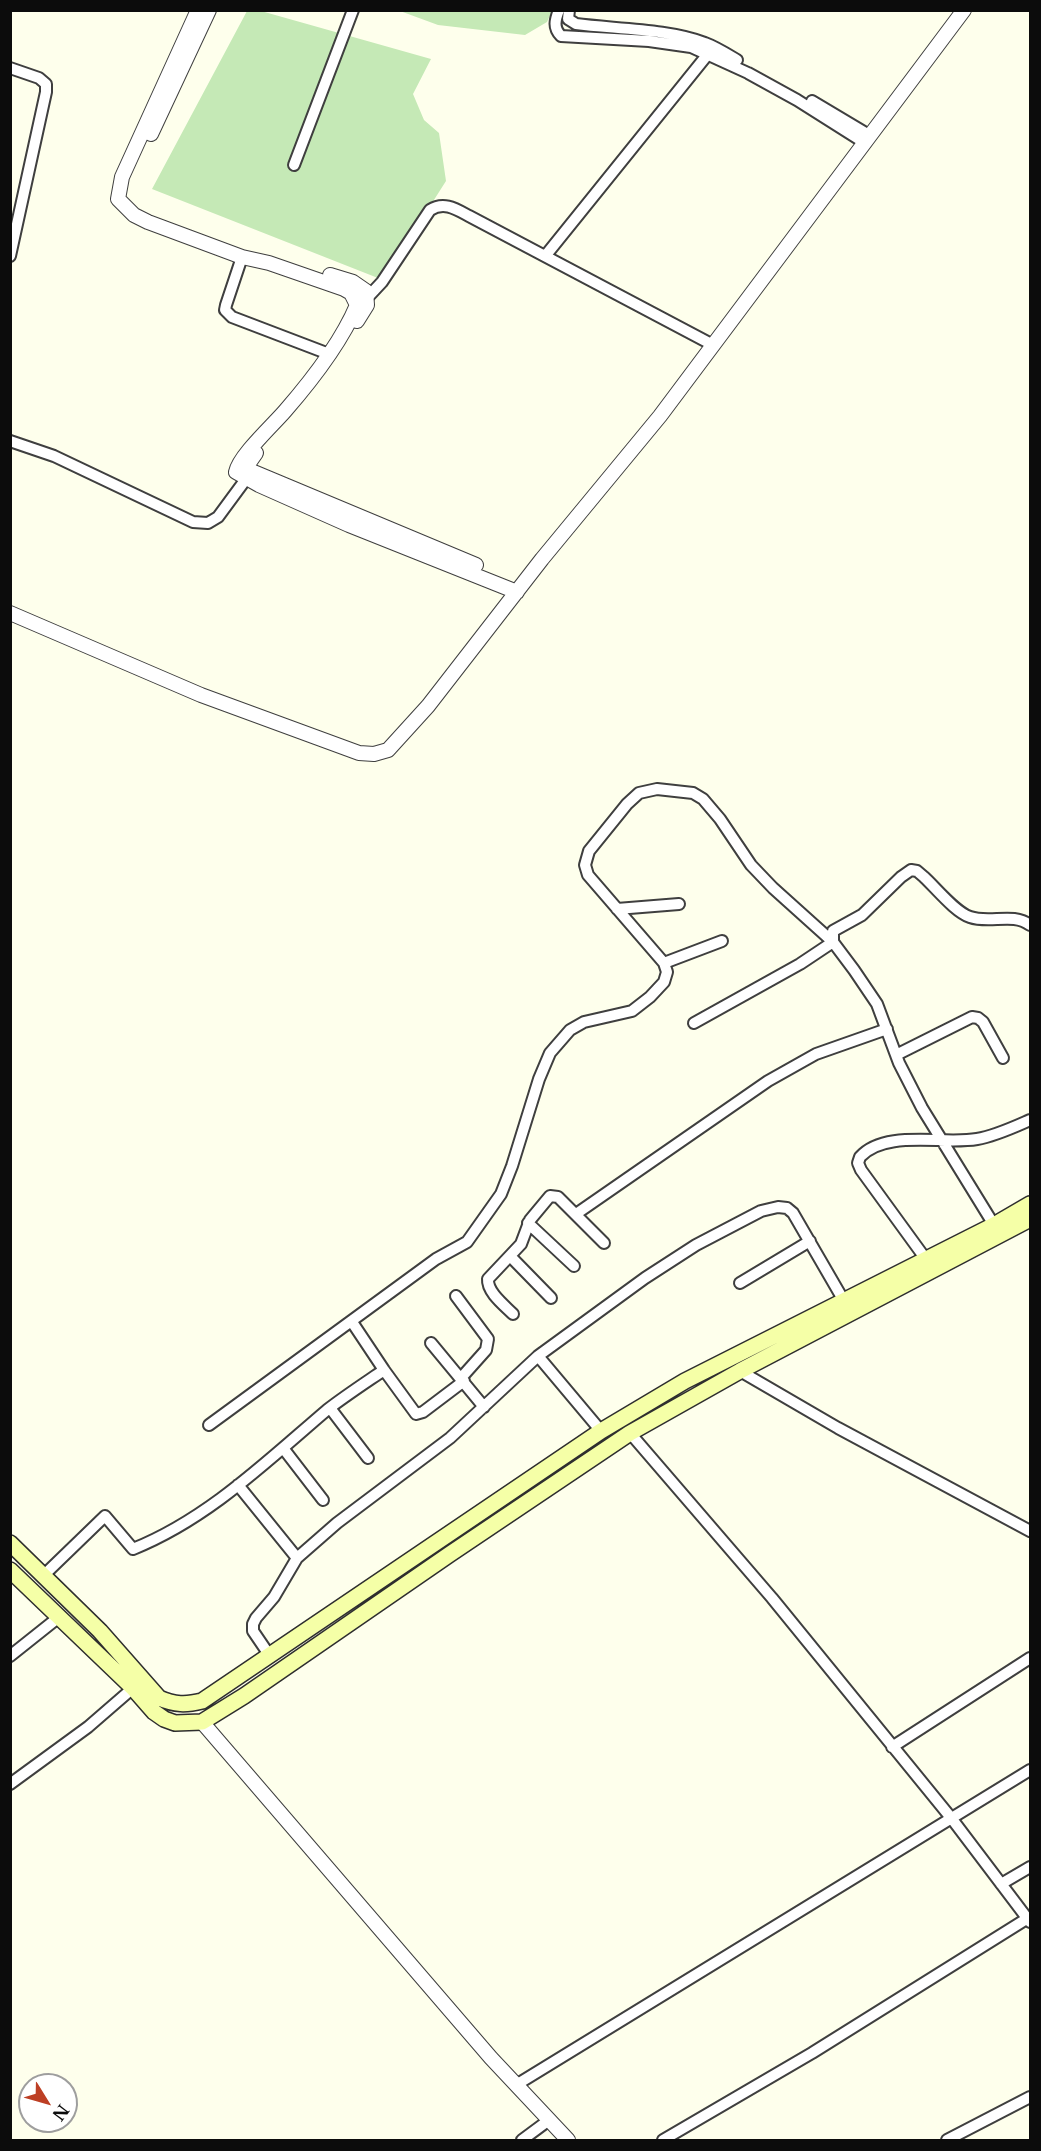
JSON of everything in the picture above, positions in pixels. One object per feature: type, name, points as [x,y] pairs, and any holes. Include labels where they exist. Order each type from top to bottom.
[{"type":"main road","points":[[13,1551],[44,1575],[100,1631],[159,1698],[170,1703],[187,1705],[202,1701],[601,1431],[689,1379],[925,1258],[994,1226],[1030,1204]]},
{"type":"main road","points":[[10,1570],[154,1712],[175,1723],[202,1722],[244,1696],[630,1433],[740,1371],[1030,1219]]},
{"type":"main road","points":[[689,1379],[698,1395]]},
{"type":"street","points":[[198,10],[122,177],[118,199],[134,215],[148,222],[242,257],[269,264],[351,293],[357,305],[329,354],[238,466],[236,472],[246,479],[349,525],[519,588]]},
{"type":"street","points":[[208,10],[132,174],[127,192],[129,198],[145,211],[179,225],[353,282],[366,291],[368,297],[367,305],[338,352],[297,408],[252,458],[248,467],[251,471],[519,588]]},
{"type":"street","points":[[294,165],[353,10]]},
{"type":"street","points":[[559,10],[555,24],[561,36],[691,47],[796,99],[867,139]]},
{"type":"street","points":[[569,10],[568,19],[576,24],[670,34],[704,43],[787,86],[867,139]]},
{"type":"street","points":[[10,613],[201,695],[308,732],[359,753],[374,754],[388,750],[398,741],[519,588],[660,416],[964,10]]},
{"type":"street","points":[[546,255],[708,54]]},
{"type":"street","points":[[10,68],[39,78],[46,84],[10,256]]},
{"type":"street","points":[[368,297],[381,282],[430,210],[437,205],[450,207],[546,255],[713,345]]},
{"type":"street","points":[[242,257],[226,305],[227,313],[232,317],[329,354]]},
{"type":"street","points":[[10,441],[54,456],[193,522],[208,523],[218,517],[246,479]]},
{"type":"street","points":[[209,1425],[436,1259],[467,1242],[501,1194],[539,1079],[550,1053],[570,1030],[584,1022],[632,1011],[664,982],[667,972],[664,963],[588,875],[585,866],[589,851],[627,804],[639,793],[657,789],[693,793],[703,799],[720,819],[751,865],[833,942],[877,1004],[896,1055],[922,1108],[994,1226]]},
{"type":"street","points":[[833,942],[833,930],[862,915],[911,870],[917,871],[968,916],[981,920],[1010,919],[1027,922],[1030,925]]},
{"type":"street","points":[[618,909],[680,904]]},
{"type":"street","points":[[664,963],[722,941]]},
{"type":"street","points":[[694,1023],[800,964],[833,942]]},
{"type":"street","points":[[896,1055],[972,1017],[983,1022],[1003,1058]]},
{"type":"street","points":[[576,1214],[768,1081],[816,1054],[887,1029]]},
{"type":"street","points":[[925,1258],[861,1170],[858,1163],[863,1153],[884,1143],[907,1140],[956,1141],[979,1138],[1030,1120]]},
{"type":"street","points":[[513,1314],[487,1284],[489,1275],[521,1244],[528,1223],[545,1201],[555,1196],[604,1242]]},
{"type":"street","points":[[270,1656],[253,1630],[253,1624],[274,1597],[297,1558],[337,1523],[450,1438],[538,1356],[645,1278],[696,1245],[761,1211],[778,1207],[787,1208],[793,1213],[844,1300]]},
{"type":"street","points":[[528,1223],[574,1266]]},
{"type":"street","points":[[740,1283],[810,1241]]},
{"type":"street","points":[[510,1256],[551,1298]]},
{"type":"street","points":[[352,1322],[416,1414],[423,1412],[463,1380],[486,1350],[488,1339],[456,1296]]},
{"type":"street","points":[[431,1343],[484,1407]]},
{"type":"street","points":[[538,1356],[601,1431]]},
{"type":"street","points":[[44,1575],[105,1516],[134,1549],[181,1525],[238,1485],[330,1408],[384,1370]]},
{"type":"street","points":[[740,1371],[838,1428],[1030,1531]]},
{"type":"street","points":[[330,1408],[368,1458]]},
{"type":"street","points":[[630,1433],[772,1598],[952,1819],[1029,1920],[813,2054],[663,2140]]},
{"type":"street","points":[[283,1448],[323,1500]]},
{"type":"street","points":[[238,1485],[297,1558]]},
{"type":"street","points":[[10,1656],[59,1617]]},
{"type":"street","points":[[892,1747],[1030,1658]]},
{"type":"street","points":[[10,1784],[88,1727],[132,1688]]},
{"type":"street","points":[[202,1722],[516,2085],[568,2140]]},
{"type":"street","points":[[516,2085],[1030,1770]]},
{"type":"street","points":[[1001,1884],[1030,1867]]},
{"type":"street","points":[[947,2140],[1030,2097]]},
{"type":"street","points":[[522,2140],[549,2120]]},
{"type":"green space","points":[[247,11],[261,11],[431,59],[413,94],[424,120],[439,133],[446,181],[383,280],[152,189]]},
{"type":"green space","points":[[400,11],[552,11],[547,22],[525,35],[438,25]]}]
